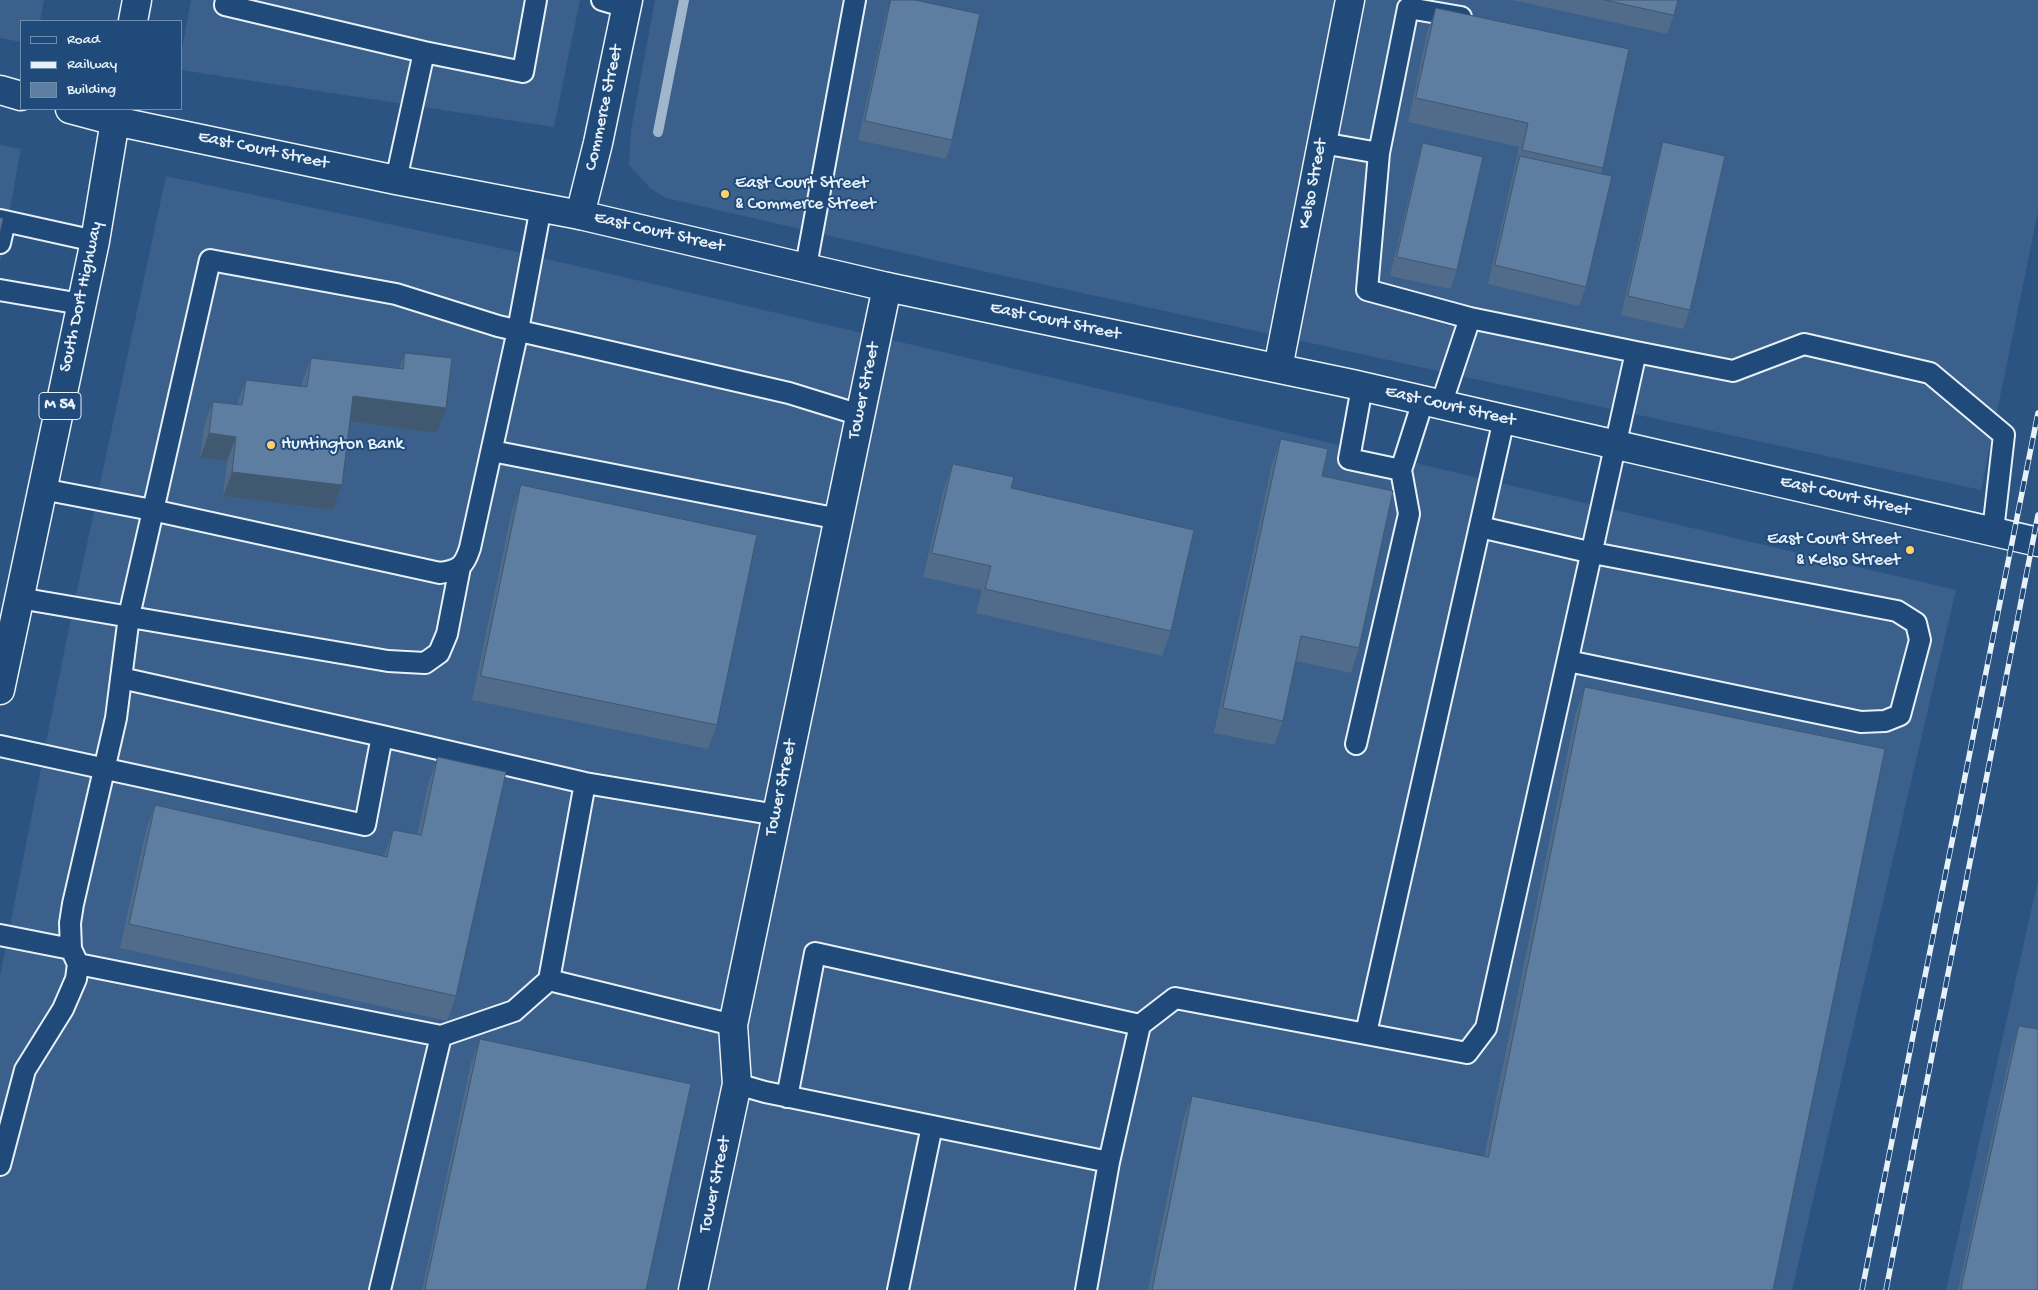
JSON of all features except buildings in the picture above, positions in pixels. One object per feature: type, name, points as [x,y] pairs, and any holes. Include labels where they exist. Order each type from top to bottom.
[{"type":"street","points":[[133,20],[137,0]]},
{"type":"street","name":"Kelso Street","points":[[1278,368],[1350,0]]},
{"type":"street","name":"Commerce Street","points":[[580,215],[598,143],[618,2]]},
{"type":"street","points":[[0,90],[20,96]]},
{"type":"street","name":"East Court Street","points":[[78,110],[116,115],[396,180],[580,215],[806,266],[887,287],[1278,368],[2038,542]]},
{"type":"street","name":"South Dort Highway","points":[[0,690],[95,242],[116,115]]},
{"type":"street","name":"Tower Street","points":[[694,1290],[737,1084],[733,1025],[887,287]]},
{"type":"lane","points":[[226,0],[226,6],[424,52],[523,72],[536,0]]},
{"type":"lane","points":[[806,266],[855,0]]},
{"type":"lane","points":[[1476,20],[1408,8],[1379,153],[1367,290],[1470,318],[1733,371],[1804,344],[1930,373],[2004,435],[2002,473],[1993,531]]},
{"type":"lane","points":[[396,180],[424,52]]},
{"type":"lane","points":[[1322,143],[1379,153]]},
{"type":"lane","points":[[42,489],[152,510],[440,573],[455,570],[466,561],[470,548],[518,330],[541,207]]},
{"type":"lane","points":[[0,243],[2,220],[95,242]]},
{"type":"lane","points":[[0,1165],[25,1070],[63,1009],[76,979],[70,923],[73,904],[116,718],[129,616],[210,260],[396,294],[518,330],[789,393],[860,415]]},
{"type":"lane","points":[[0,290],[81,304]]},
{"type":"lane","points":[[1356,744],[1409,514],[1401,470],[1470,318]]},
{"type":"lane","points":[[1086,1290],[1109,1162],[1140,1026],[1175,998],[1467,1053],[1486,1028],[1617,445],[1636,352]]},
{"type":"lane","points":[[1362,387],[1349,459],[1401,470]]},
{"type":"lane","points":[[1366,1033],[1504,419]]},
{"type":"lane","points":[[492,452],[839,518]]},
{"type":"lane","points":[[1480,527],[1593,553],[1897,611],[1916,623],[1920,640],[1900,715],[1885,721],[1861,722],[1568,661]]},
{"type":"lane","points":[[19,598],[388,661],[425,663],[439,653],[447,634],[460,567]]},
{"type":"lane","points":[[121,678],[585,782],[776,815]]},
{"type":"lane","points":[[0,746],[365,824],[382,736]]},
{"type":"lane","points":[[0,936],[74,956],[441,1036],[514,1011],[549,980],[585,782]]},
{"type":"lane","points":[[787,1097],[815,953],[1140,1026]]},
{"type":"lane","points":[[549,980],[733,1025]]},
{"type":"lane","points":[[380,1290],[441,1036]]},
{"type":"lane","points":[[737,1084],[787,1097],[1109,1162]]},
{"type":"lane","points":[[898,1290],[932,1126]]},
{"type":"shaded area","points":[[0,0],[44,0],[40,20],[20,20],[20,42],[0,38]]},
{"type":"shaded area","points":[[191,0],[580,0],[554,127],[182,70],[182,49]]},
{"type":"shaded area","points":[[655,0],[2038,0],[2038,212],[1981,490],[973,269],[666,198],[651,189],[629,165],[631,130]]},
{"type":"shaded area","points":[[0,145],[21,149],[0,263]]},
{"type":"shaded area","points":[[166,176],[500,248],[1956,590],[1792,1290],[0,1290],[0,976],[67,637]]},
{"type":"shaded area","points":[[2038,880],[2038,1290],[1946,1290]]},
{"type":"waterway","points":[[658,132],[684,0]]},
{"type":"railway","points":[[1862,1290],[2038,413]]},
{"type":"railway","points":[[1886,1290],[2038,515]]},
{"type":"place","name":"East Court Street & Commerce Street","points":[[725,194]]},
{"type":"place","name":"Huntington Bank","points":[[271,445]]},
{"type":"place","name":"East Court Street & Kelso Street","points":[[1910,550]]}]
